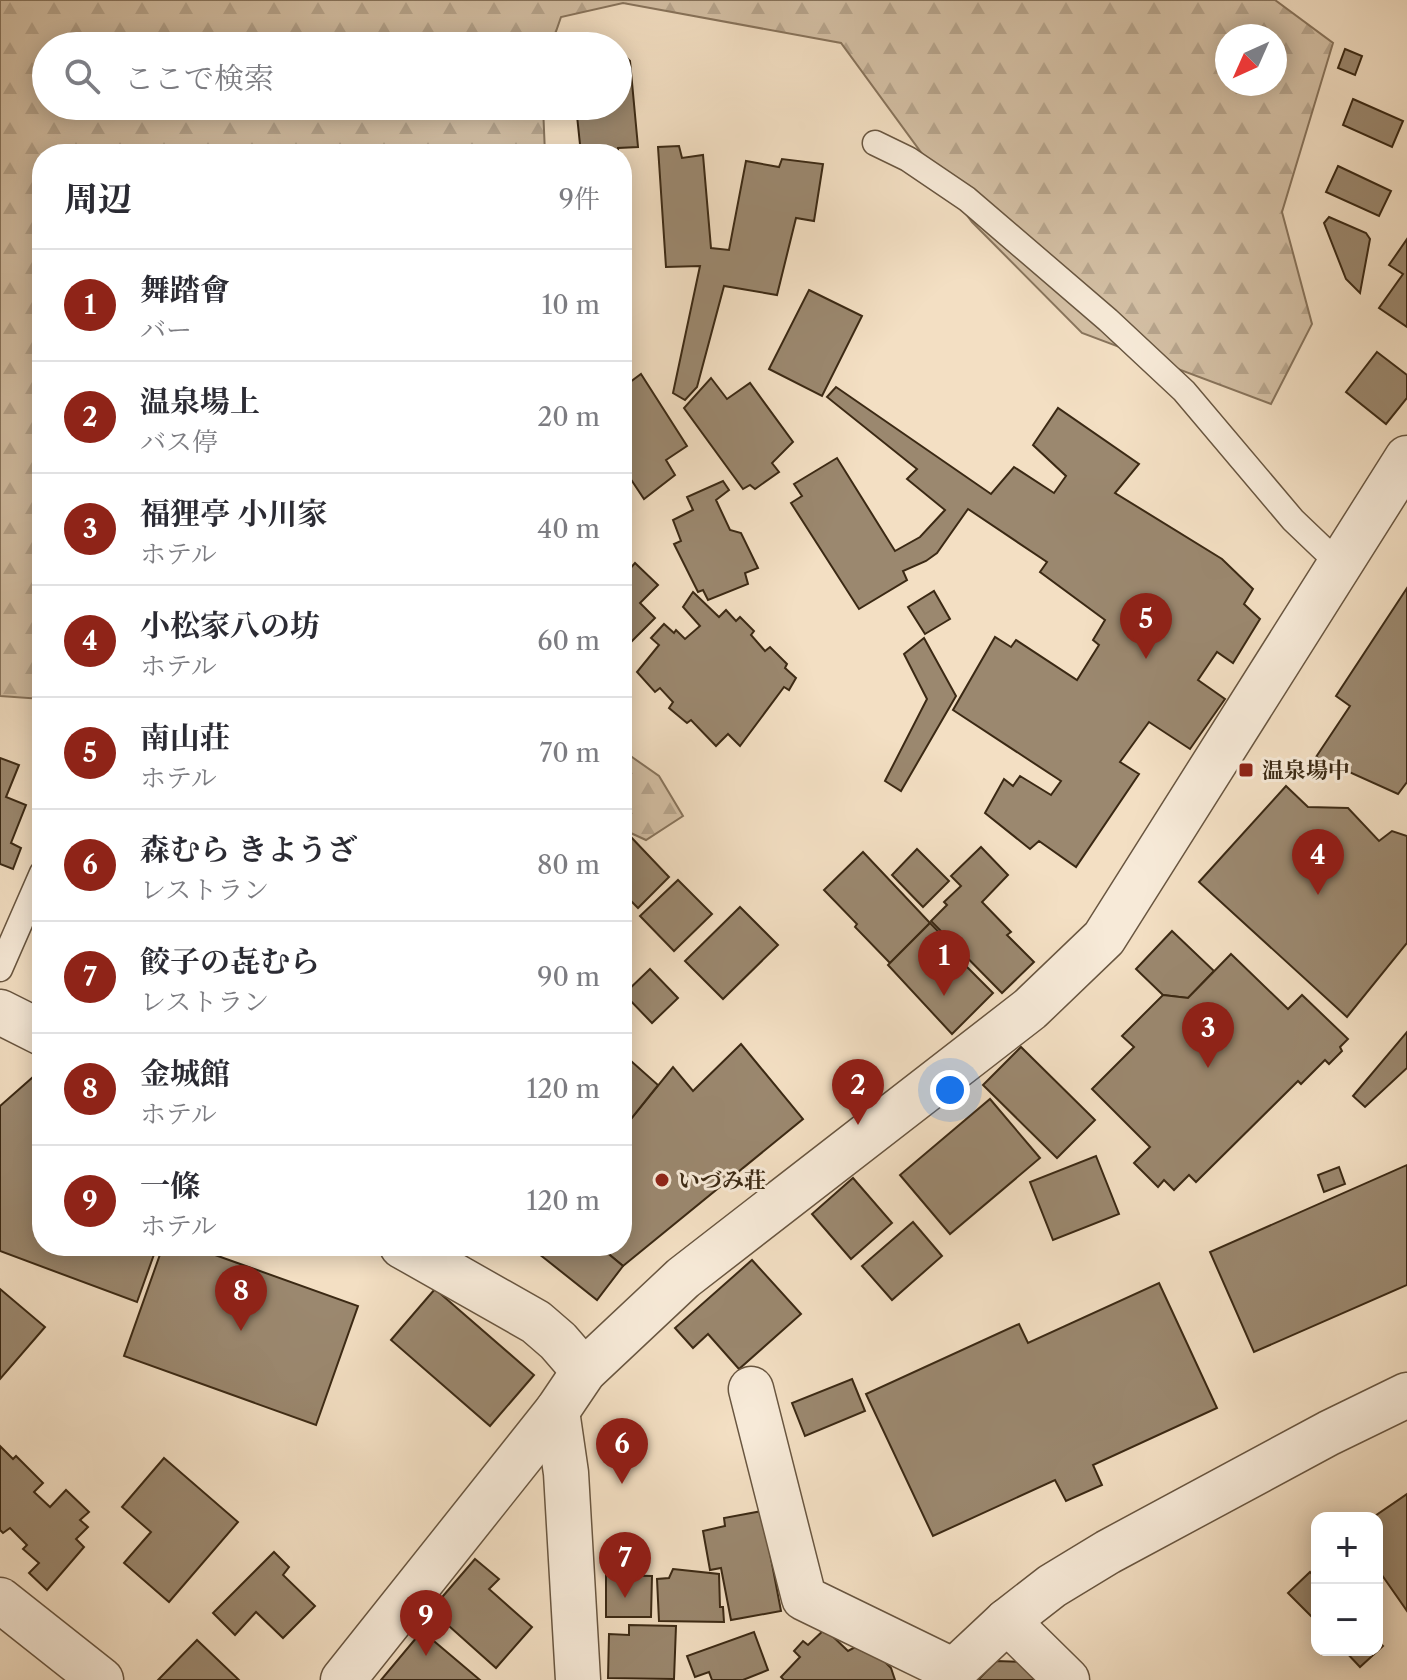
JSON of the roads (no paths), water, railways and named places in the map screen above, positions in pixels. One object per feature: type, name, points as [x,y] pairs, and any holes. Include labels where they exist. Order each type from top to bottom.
[{"type":"street","points":[[343,1680],[557,1411],[584,1371],[683,1278],[1030,1009],[1104,938],[1407,458]]},
{"type":"street","points":[[0,1012],[32,1028]]},
{"type":"street","points":[[420,1256],[536,1322],[558,1341],[584,1371]]},
{"type":"street","points":[[751,1389],[804,1598],[949,1675],[1007,1621],[1052,1586],[1108,1552],[1407,1395]]},
{"type":"street","points":[[557,1411],[566,1473],[578,1680]]},
{"type":"street","points":[[0,1600],[101,1680]]},
{"type":"street","points":[[1007,1621],[1067,1680]]},
{"type":"lane","points":[[875,143],[908,159],[967,199],[1108,320],[1184,391],[1293,520],[1338,563]]},
{"type":"lane","points":[[0,969],[32,896]]},
{"type":"place","name":"南山荘","points":[[1146,659]]},
{"type":"place","name":"温泉場中","points":[[1246,770]]},
{"type":"place","name":"小松家八の坊","points":[[1318,895]]},
{"type":"place","name":"舞踏會","points":[[944,996]]},
{"type":"place","name":"福狸亭 小川家","points":[[1208,1068]]},
{"type":"place","name":"温泉場上","points":[[858,1125]]},
{"type":"place","name":"いづみ荘","points":[[662,1180]]},
{"type":"place","name":"金城館","points":[[241,1331]]},
{"type":"place","name":"森むら きようざ","points":[[622,1484]]},
{"type":"place","name":"餃子の㐂むら","points":[[625,1598]]},
{"type":"place","name":"一條","points":[[426,1656]]}]
